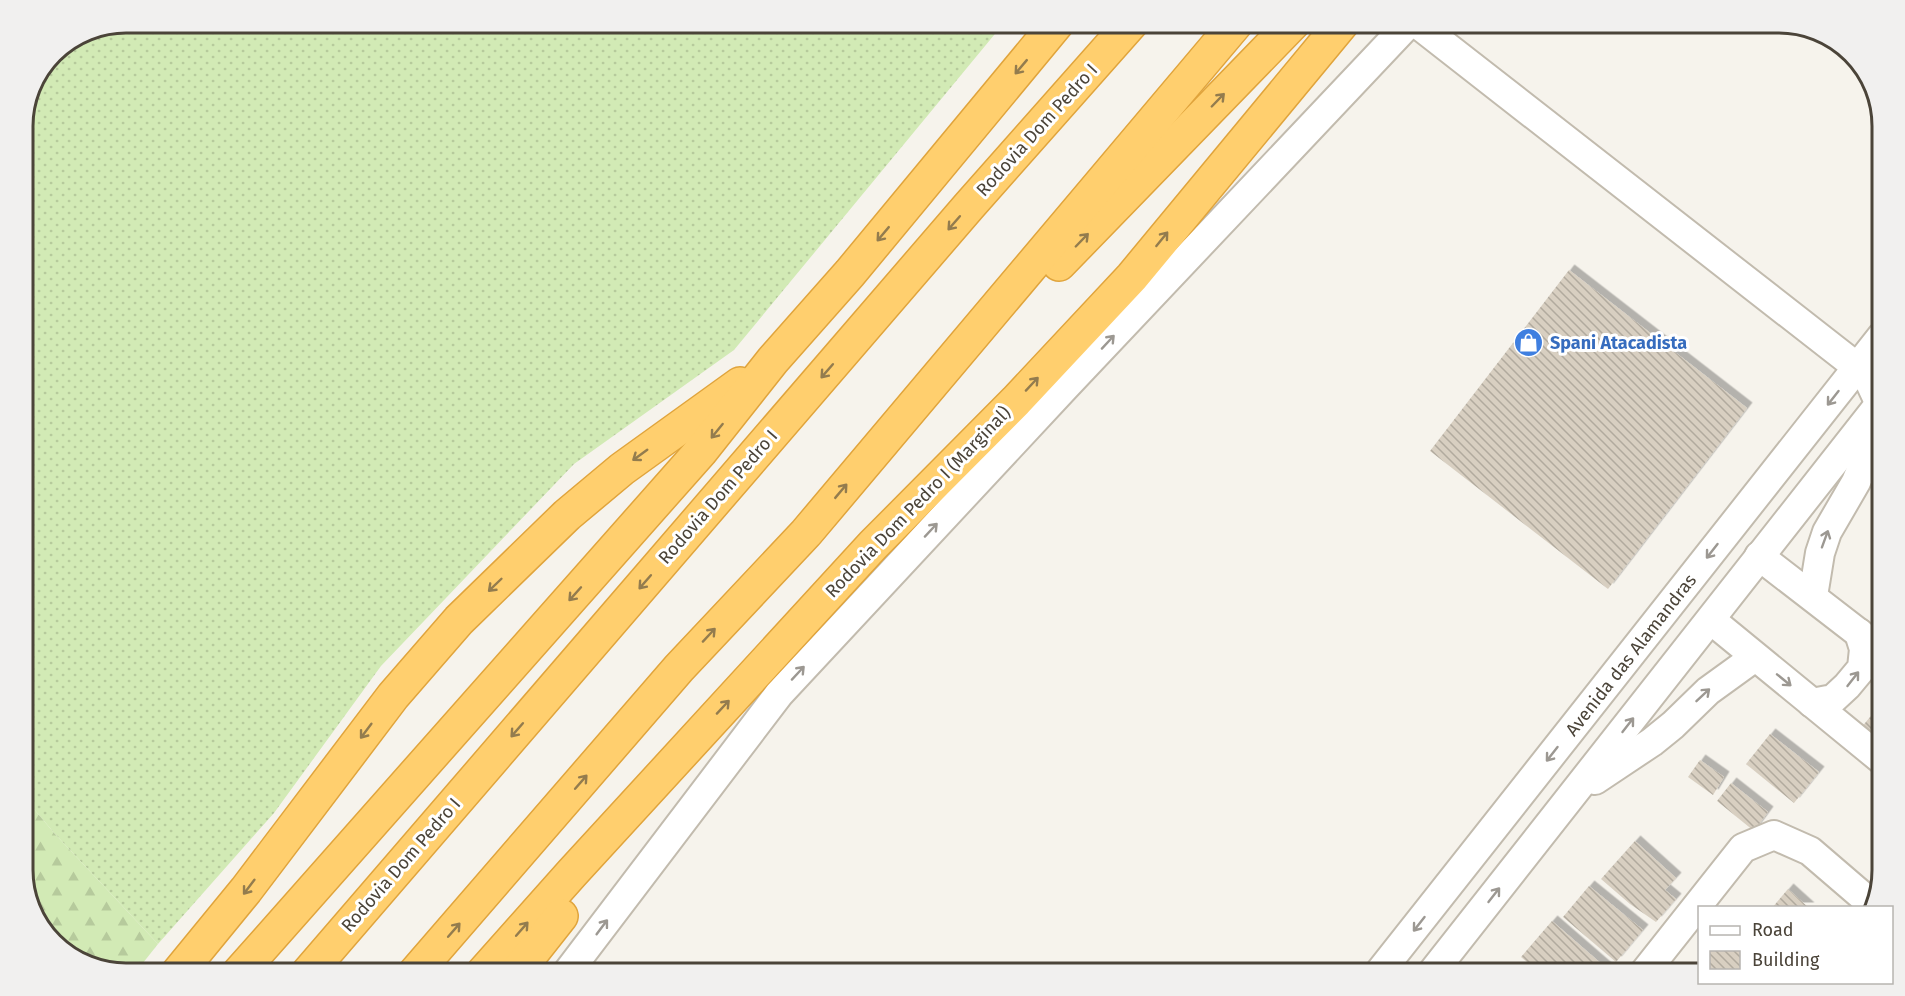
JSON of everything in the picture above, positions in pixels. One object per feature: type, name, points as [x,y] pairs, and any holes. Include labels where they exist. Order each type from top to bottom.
[{"type":"highway","points":[[249,963],[702,451],[774,360],[850,273],[1049,33]]},
{"type":"highway","name":"Rodovia Dom Pedro I","points":[[317,963],[969,206],[1122,33]]},
{"type":"highway","points":[[424,963],[679,668],[806,533],[1228,33]]},
{"type":"highway","points":[[865,462],[1283,33]]},
{"type":"highway","name":"Rodovia Dom Pedro I (Marginal)","points":[[493,963],[572,873],[873,545],[1016,401],[1132,277],[1334,33]]},
{"type":"highway","points":[[187,963],[246,890],[393,696],[459,620],[567,515],[622,469],[774,360]]},
{"type":"highway","points":[[525,963],[690,744]]},
{"type":"street","points":[[575,963],[779,694],[1400,33]]},
{"type":"street","points":[[1429,33],[1858,367],[1872,384]]},
{"type":"street","name":"Avenida das Alamandras","points":[[1388,963],[1872,349]]},
{"type":"street","points":[[1441,963],[1872,414]]},
{"type":"street","points":[[1813,596],[1820,553],[1827,532],[1856,482],[1872,444]]},
{"type":"street","points":[[1759,556],[1872,643]]},
{"type":"street","points":[[1711,621],[1872,752]]},
{"type":"street","points":[[1812,703],[1833,699],[1862,668],[1864,649],[1860,633]]},
{"type":"street","points":[[1574,794],[1652,742],[1673,725],[1708,690],[1755,657]]},
{"type":"street","points":[[1653,963],[1743,848],[1774,835],[1810,851],[1867,900]]},
{"type":"street","points":[[1443,893],[1448,907],[1454,913],[1474,920]]},
{"type":"green space","points":[[126,33],[996,33],[734,350],[574,464],[381,666],[274,813],[158,944],[33,808],[33,120],[36,102],[43,85],[52,69],[65,56],[79,45],[96,38]]},
{"type":"green space","points":[[33,808],[55,834],[158,944],[143,963],[108,961],[74,947],[56,931],[43,911],[35,888]]},
{"type":"building","points":[[1569,270],[1747,408],[1608,589],[1430,451]]},
{"type":"building","points":[[1872,715],[1872,747],[1856,734]]},
{"type":"building","points":[[1770,734],[1819,772],[1794,803],[1746,764]]},
{"type":"building","points":[[1700,760],[1724,777],[1713,795],[1688,777]]},
{"type":"building","points":[[1731,783],[1768,812],[1754,831],[1717,801]]},
{"type":"building","points":[[1635,841],[1676,878],[1665,890],[1676,899],[1656,922],[1630,904],[1601,879]]},
{"type":"building","points":[[1589,886],[1643,930],[1616,962],[1563,917]]},
{"type":"building","points":[[1788,889],[1807,906],[1774,906]]},
{"type":"building","points":[[1552,921],[1600,963],[1528,963],[1521,957]]},
{"type":"place","name":"Spani Atacadista","points":[[1529,343]]}]
